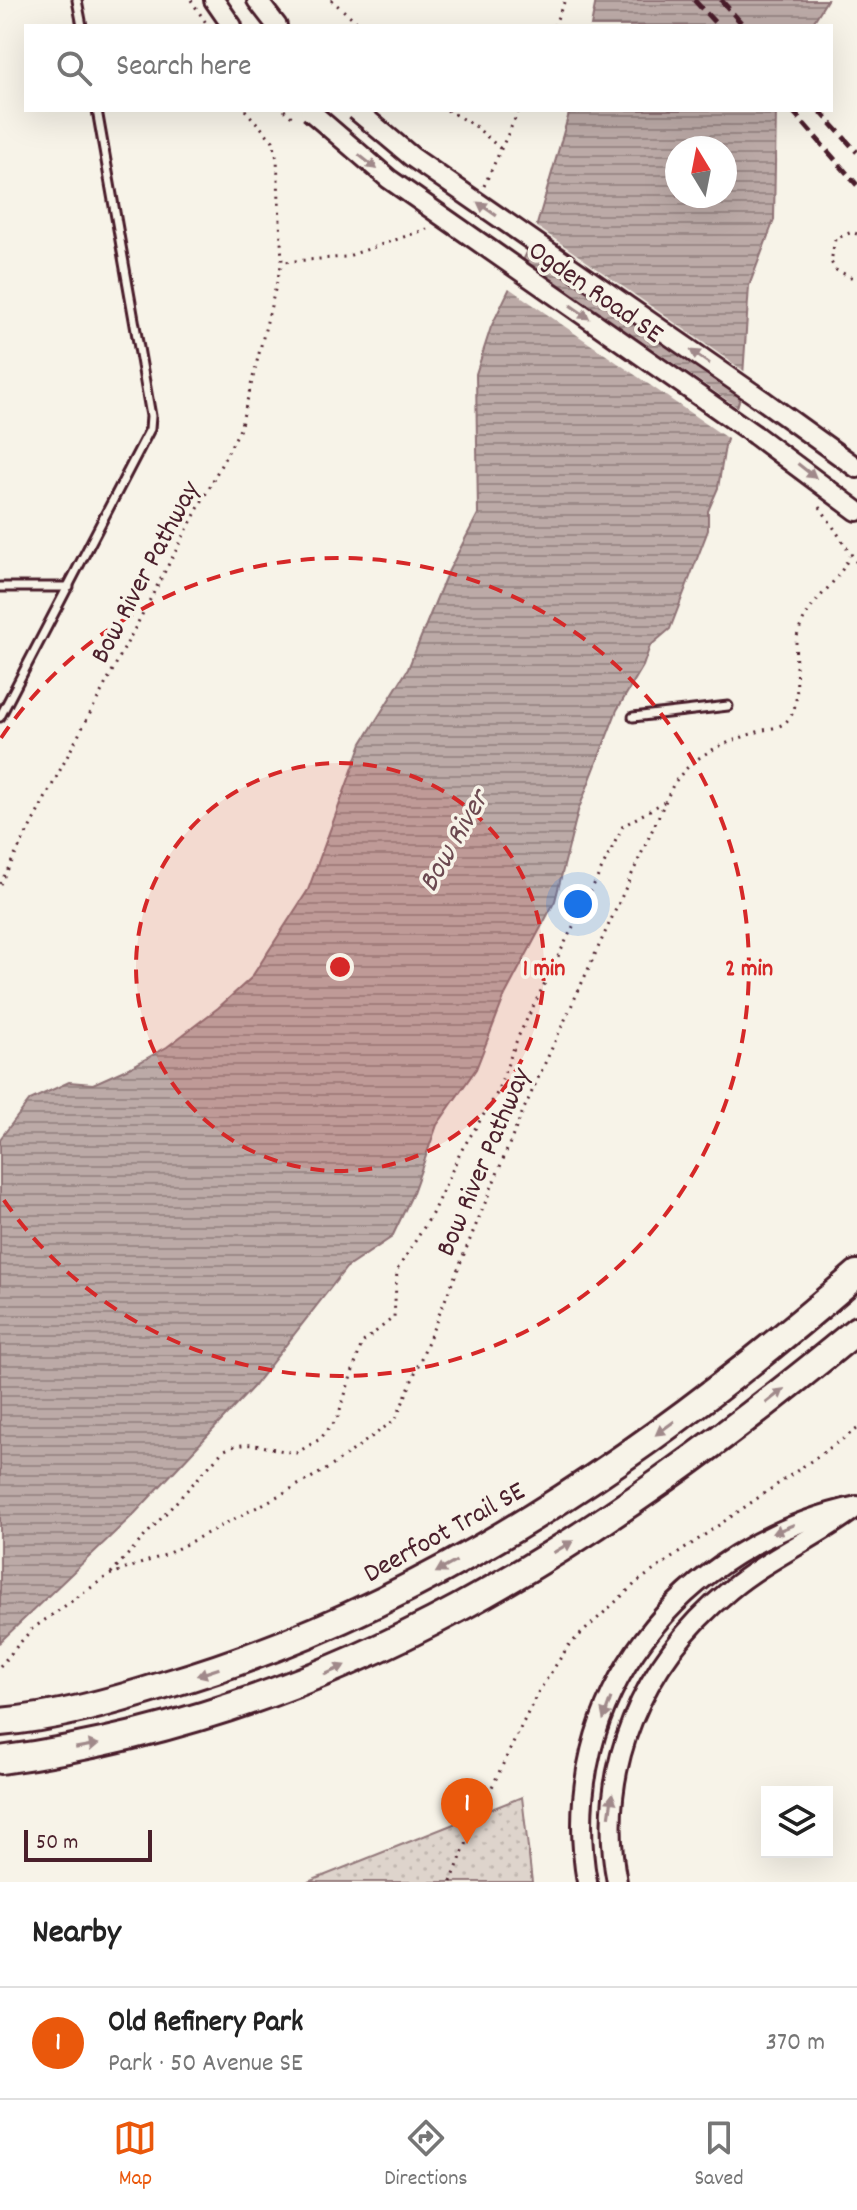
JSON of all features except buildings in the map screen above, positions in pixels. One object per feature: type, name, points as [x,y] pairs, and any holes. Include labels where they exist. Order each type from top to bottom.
[{"type":"highway","name":"Deerfoot Trail SE","points":[[0,1722],[89,1708],[244,1661],[358,1613],[423,1580],[534,1516],[649,1440],[857,1274]]},
{"type":"highway","points":[[5,1760],[113,1741],[217,1713],[315,1679],[376,1653],[517,1575],[639,1498],[857,1330]]},
{"type":"street","points":[[214,0],[231,24]]},
{"type":"street","points":[[257,0],[275,24]]},
{"type":"street","name":"Ogden Road SE","points":[[311,112],[389,179],[792,459],[857,511]]},
{"type":"street","name":"Ogden Road SE","points":[[358,112],[412,157],[857,468]]},
{"type":"street","points":[[587,1882],[584,1801],[596,1744],[614,1688],[653,1624],[714,1567],[769,1534],[818,1515],[857,1506]]},
{"type":"street","points":[[617,1882],[609,1819],[617,1770],[628,1726],[651,1680],[693,1624],[732,1588],[857,1506]]},
{"type":"lane","points":[[77,0],[82,24]]},
{"type":"lane","points":[[0,717],[145,444],[151,416],[97,112]]},
{"type":"lane","points":[[0,587],[69,587]]},
{"type":"lane","points":[[633,717],[728,706]]},
{"type":"path","points":[[191,0],[207,24]]},
{"type":"path","points":[[331,0],[360,24]]},
{"type":"path","points":[[555,24],[565,0]]},
{"type":"path","name":"Bow River Pathway","points":[[0,884],[240,429],[282,262],[277,159],[273,141],[247,112]]},
{"type":"path","points":[[450,112],[475,126],[503,151]]},
{"type":"path","points":[[481,189],[503,151],[518,112]]},
{"type":"path","points":[[282,262],[345,257],[438,223]]},
{"type":"path","points":[[857,234],[844,234],[835,239],[831,249],[831,262],[836,270],[857,280]]},
{"type":"path","points":[[813,500],[838,532],[849,556],[857,563]]},
{"type":"path","name":"Bow River Pathway","points":[[0,1666],[32,1629],[109,1575],[165,1555],[265,1503],[329,1468],[396,1419],[523,1111],[666,802],[686,766],[711,749],[784,723],[795,710],[798,692],[794,656],[804,617],[820,594],[845,568],[849,556]]},
{"type":"path","points":[[109,1575],[223,1451],[235,1445],[253,1444],[296,1453],[320,1439],[337,1419],[362,1343],[394,1317],[397,1270],[431,1216],[461,1151],[496,1095],[518,1037],[623,826],[666,802]]},
{"type":"path","points":[[451,1882],[475,1822],[537,1694],[569,1645],[637,1582],[857,1429]]},
{"type":"shaded area","points":[[522,1797],[532,1882],[308,1882]]},
{"type":"water","points":[[596,0],[827,0],[812,24],[591,24]]},
{"type":"water","name":"Bow River","points":[[569,112],[776,112],[774,220],[749,286],[742,391],[725,446],[718,488],[708,511],[708,530],[670,629],[650,646],[643,666],[617,710],[578,811],[555,901],[505,995],[476,1069],[437,1125],[412,1195],[392,1237],[346,1268],[253,1387],[135,1513],[0,1642],[0,1139],[30,1100],[69,1082],[93,1084],[131,1067],[167,1047],[218,1008],[251,978],[308,890],[362,743],[408,669],[445,578],[478,514],[476,374],[491,327],[532,242]]},
{"type":"pier","points":[[533,224],[747,373],[743,401],[524,249]]},
{"type":"pier","points":[[520,257],[740,409],[731,441],[506,286]]},
{"type":"railway","points":[[694,0],[716,24]]},
{"type":"railway","points":[[721,0],[742,24]]},
{"type":"railway","points":[[794,112],[857,185]]},
{"type":"railway","points":[[821,112],[857,152]]},
{"type":"place","name":"Old Refinery Park","points":[[467,1844]]}]
